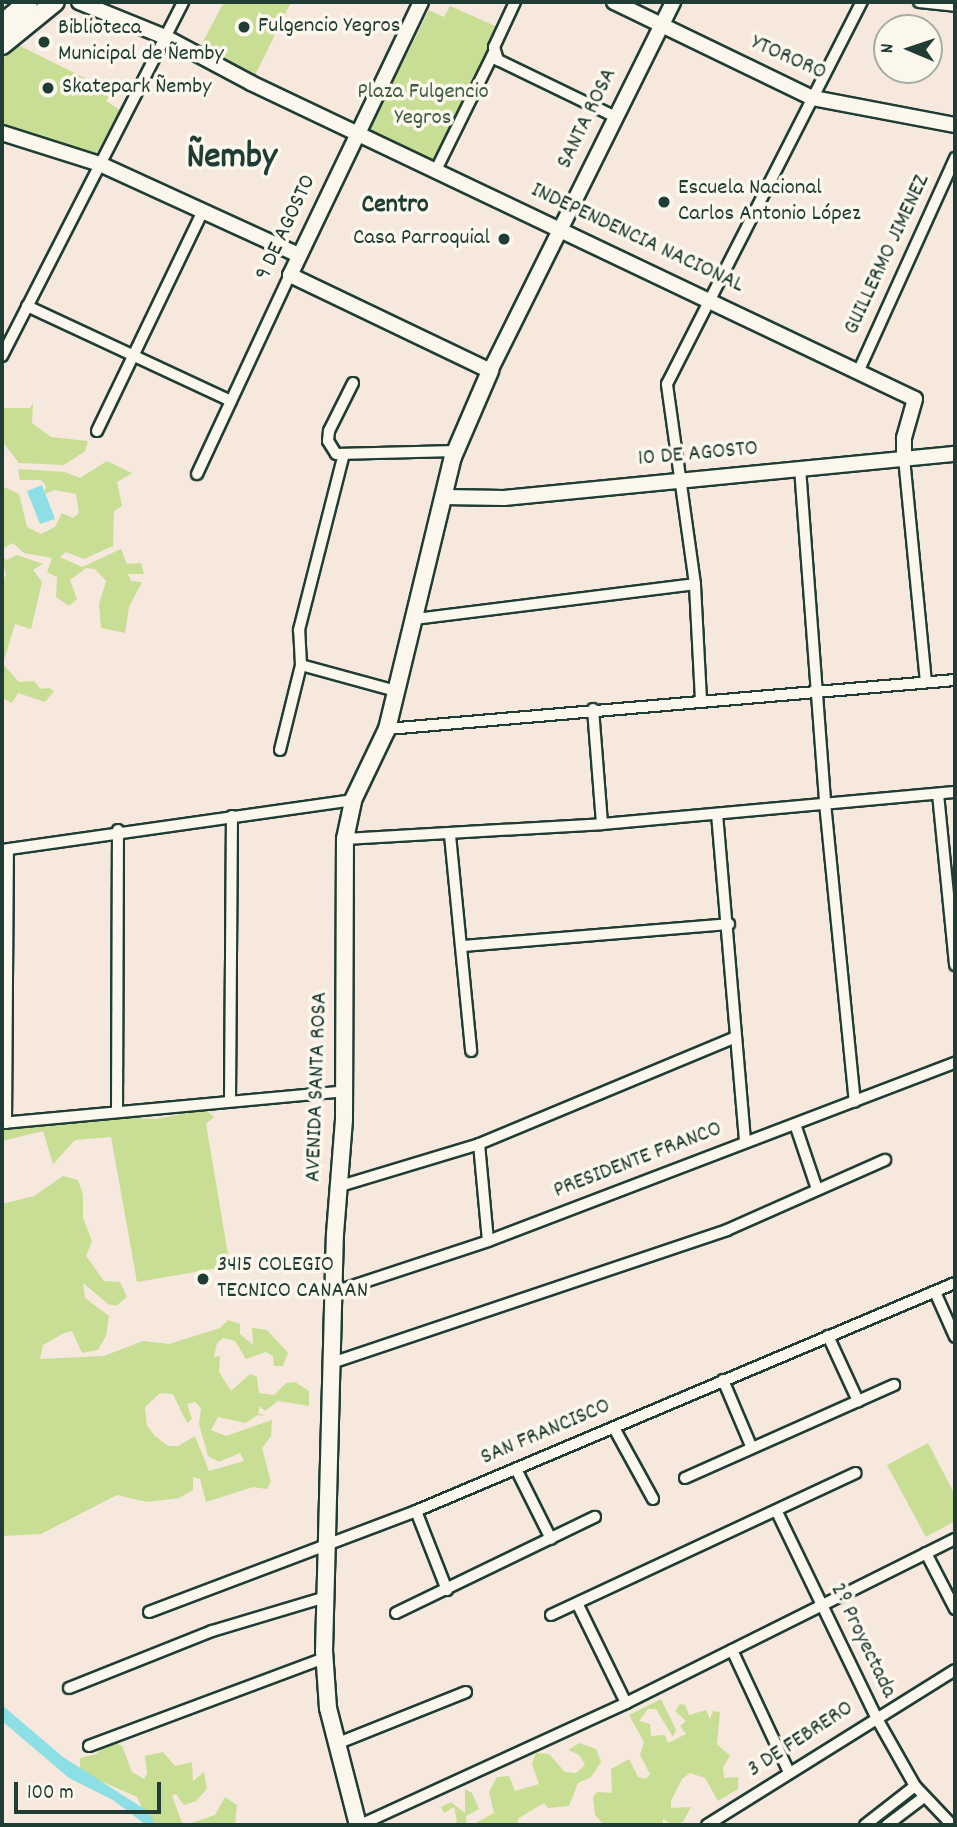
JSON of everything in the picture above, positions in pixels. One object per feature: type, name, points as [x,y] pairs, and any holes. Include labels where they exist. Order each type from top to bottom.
[{"type":"highway","points":[[2,24],[28,2]]},
{"type":"highway","points":[[2,45],[55,2]]},
{"type":"main road","name":"AVENIDA SANTA ROSA","points":[[359,1825],[336,1744],[324,1658],[337,1187],[344,1091],[345,839],[353,800],[387,729],[456,451],[490,371]]},
{"type":"street","name":"INDEPENDENCIA NACIONAL","points":[[79,2],[165,37],[915,399],[904,438],[904,458],[926,682]]},
{"type":"street","points":[[2,356],[184,2]]},
{"type":"street","name":"9 DE AGOSTO","points":[[197,474],[357,131],[421,2]]},
{"type":"street","points":[[436,170],[496,56],[515,2]]},
{"type":"street","name":"YTORORO","points":[[614,2],[813,98],[955,125]]},
{"type":"street","name":"SANTA ROSA","points":[[490,371],[614,116],[673,2]]},
{"type":"street","points":[[701,700],[695,584],[684,478],[667,384],[862,2]]},
{"type":"street","points":[[919,2],[955,6]]},
{"type":"street","points":[[496,56],[614,116]]},
{"type":"street","points":[[2,133],[100,164],[299,255]]},
{"type":"street","name":"GUILLERMO JIMENEZ","points":[[859,370],[955,158]]},
{"type":"street","points":[[97,431],[203,211]]},
{"type":"street","points":[[290,275],[490,371]]},
{"type":"street","points":[[27,306],[231,401]]},
{"type":"street","points":[[354,383],[329,431],[331,449],[343,457],[456,451]]},
{"type":"street","name":"10 DE AGOSTO","points":[[444,497],[504,498],[684,478],[955,454]]},
{"type":"street","points":[[279,750],[301,665],[299,629],[343,457]]},
{"type":"street","points":[[800,468],[825,803],[855,1101]]},
{"type":"street","points":[[415,619],[695,584]]},
{"type":"street","points":[[301,665],[396,691]]},
{"type":"street","points":[[387,729],[816,689],[955,680]]},
{"type":"street","points":[[593,709],[602,824]]},
{"type":"street","points":[[345,839],[450,835],[602,824],[955,792]]},
{"type":"street","points":[[938,794],[955,965]]},
{"type":"street","points":[[344,1091],[230,1099],[4,1123],[5,850],[118,830],[353,800]]},
{"type":"street","points":[[717,814],[729,925],[745,1142]]},
{"type":"street","points":[[230,1099],[232,816]]},
{"type":"street","points":[[117,1111],[118,830]]},
{"type":"street","points":[[450,835],[471,1051]]},
{"type":"street","points":[[462,946],[729,925]]},
{"type":"street","points":[[337,1187],[480,1144],[736,1037]]},
{"type":"street","name":"PRESIDENTE FRANCO","points":[[334,1292],[488,1241],[745,1142],[796,1126],[955,1063]]},
{"type":"street","points":[[796,1126],[817,1189]]},
{"type":"street","points":[[480,1144],[488,1241]]},
{"type":"street","points":[[332,1363],[727,1230],[885,1160]]},
{"type":"street","name":"SAN FRANCISCO","points":[[149,1612],[327,1547],[416,1511],[955,1283]]},
{"type":"street","points":[[935,1292],[955,1337]]},
{"type":"street","points":[[828,1336],[858,1401]]},
{"type":"street","points":[[723,1380],[751,1446]]},
{"type":"street","points":[[685,1478],[751,1446],[894,1385]]},
{"type":"street","points":[[614,1427],[653,1499]]},
{"type":"street","points":[[516,1469],[551,1539]]},
{"type":"street","points":[[551,1615],[578,1605],[855,1473]]},
{"type":"street","points":[[416,1511],[447,1590]]},
{"type":"street","name":"2º Proyectada","points":[[777,1512],[876,1717],[915,1786],[951,1825]]},
{"type":"street","points":[[396,1613],[594,1517]]},
{"type":"street","points":[[359,1825],[626,1703],[955,1539]]},
{"type":"street","points":[[926,1553],[955,1609]]},
{"type":"street","points":[[69,1688],[212,1631],[326,1597]]},
{"type":"street","points":[[578,1605],[626,1703]]},
{"type":"street","points":[[732,1650],[789,1772]]},
{"type":"street","points":[[89,1746],[324,1658]]},
{"type":"street","name":"3 DE FEBRERO","points":[[707,1825],[955,1670]]},
{"type":"street","points":[[336,1744],[466,1692]]},
{"type":"street","points":[[865,1825],[915,1786]]},
{"type":"street","points":[[887,1825],[924,1797]]},
{"type":"green space","name":"Fulgencio Yegros","points":[[224,2],[291,2],[251,83],[197,53]]},
{"type":"green space","name":"Plaza Fulgencio Yegros","points":[[450,6],[502,29],[438,163],[369,130],[429,10],[444,17]]},
{"type":"green space","points":[[18,45],[111,91],[106,101],[120,110],[96,154],[2,127],[2,59]]},
{"type":"green space","points":[[33,403],[32,423],[51,437],[88,441],[85,451],[64,465],[19,463],[2,441],[2,408],[30,408]]},
{"type":"green space","points":[[107,461],[132,473],[117,482],[122,506],[114,511],[113,546],[84,559],[66,552],[60,557],[82,567],[121,549],[127,564],[141,563],[144,574],[128,574],[131,581],[142,582],[129,607],[125,633],[101,628],[99,604],[106,581],[95,569],[86,568],[70,580],[77,599],[69,606],[56,597],[57,577],[47,572],[52,558],[24,553],[13,543],[2,549],[2,486],[19,494],[27,527],[41,534],[55,527],[62,513],[73,518],[79,513],[76,494],[55,490],[44,494],[46,486],[41,480],[20,480],[18,469],[65,472],[80,478]]},
{"type":"green space","points":[[2,555],[6,560],[17,555],[43,564],[33,570],[42,582],[31,629],[15,624],[3,664],[19,682],[34,681],[41,689],[49,688],[54,691],[45,702],[18,693],[12,703],[3,698],[2,579],[6,576]]},
{"type":"green space","points":[[206,1110],[214,1117],[206,1124],[230,1266],[137,1282],[111,1137],[75,1140],[53,1164],[43,1131],[2,1141],[2,1126],[92,1116],[155,1119]]},
{"type":"green space","points":[[63,1176],[78,1180],[83,1195],[83,1218],[92,1241],[86,1256],[104,1281],[120,1282],[127,1297],[116,1306],[108,1304],[83,1283],[85,1298],[109,1316],[106,1336],[98,1350],[82,1353],[72,1331],[64,1333],[43,1345],[40,1359],[104,1356],[143,1341],[169,1344],[220,1328],[228,1320],[240,1324],[240,1334],[253,1345],[252,1328],[267,1330],[288,1353],[283,1366],[274,1366],[273,1356],[266,1352],[246,1359],[235,1341],[223,1338],[217,1343],[214,1357],[220,1356],[219,1372],[231,1391],[250,1374],[257,1377],[259,1393],[274,1395],[286,1383],[295,1382],[309,1391],[309,1406],[278,1401],[265,1411],[260,1406],[258,1413],[265,1416],[258,1415],[245,1423],[218,1417],[211,1430],[226,1436],[272,1420],[271,1436],[262,1448],[271,1482],[267,1489],[253,1487],[206,1502],[200,1479],[193,1477],[193,1490],[179,1498],[147,1502],[117,1495],[41,1534],[2,1536],[2,1204],[34,1196]],"holes":[[[160,1393],[173,1394],[187,1423],[192,1419],[187,1404],[195,1402],[201,1408],[199,1424],[208,1456],[219,1462],[240,1453],[244,1461],[209,1471],[195,1436],[178,1446],[168,1446],[155,1436],[147,1426],[145,1407]]]},
{"type":"green space","points":[[928,1443],[955,1495],[955,1521],[926,1537],[887,1465]]},
{"type":"green space","points":[[661,1699],[676,1730],[673,1737],[656,1709],[648,1709],[639,1721],[650,1724],[651,1736],[665,1735],[668,1743],[686,1734],[680,1726],[686,1721],[675,1711],[680,1704],[685,1705],[689,1715],[706,1710],[710,1719],[713,1711],[720,1712],[717,1744],[730,1756],[723,1767],[724,1778],[738,1777],[738,1789],[718,1801],[705,1778],[690,1773],[682,1779],[671,1801],[671,1808],[691,1807],[683,1822],[671,1824],[663,1819],[663,1825],[604,1825],[595,1815],[593,1797],[597,1792],[612,1793],[611,1769],[629,1759],[638,1777],[646,1779],[650,1774],[640,1755],[644,1742],[629,1715]]},
{"type":"green space","points":[[116,1743],[122,1746],[132,1772],[144,1779],[147,1773],[145,1756],[163,1752],[175,1766],[192,1762],[193,1781],[204,1772],[207,1789],[196,1801],[184,1805],[176,1794],[172,1796],[183,1825],[150,1825],[137,1797],[80,1772],[80,1758],[97,1754],[104,1744]]},
{"type":"green space","points":[[579,1743],[596,1749],[601,1762],[591,1777],[578,1783],[569,1806],[548,1808],[544,1803],[519,1818],[517,1825],[472,1825],[494,1813],[489,1792],[497,1777],[509,1776],[515,1791],[539,1784],[532,1764],[536,1753],[549,1754],[565,1772],[576,1773],[585,1765],[579,1755],[568,1750]]},
{"type":"green space","points":[[465,1789],[472,1793],[479,1809],[466,1816],[467,1825],[448,1825],[457,1822],[454,1807],[444,1813],[441,1807],[451,1802],[465,1813]]},
{"type":"green space","points":[[225,1797],[237,1805],[235,1825],[186,1825],[215,1815]]},
{"type":"water","points":[[42,485],[55,519],[40,524],[27,491]]},
{"type":"water","points":[[2,1705],[63,1757],[146,1810],[156,1825],[146,1825],[113,1800],[69,1778],[2,1721]]},
{"type":"place","name":"Fulgencio Yegros","points":[[244,27]]},
{"type":"place","name":"Biblioteca Municipal de Ñemby","points":[[44,42]]},
{"type":"place","name":"Skatepark Ñemby","points":[[48,88]]},
{"type":"place","name":"Escuela Nacional Carlos Antonio López","points":[[664,202]]},
{"type":"place","name":"Casa Parroquial","points":[[504,239]]},
{"type":"place","name":"3415 COLEGIO TECNICO CANAAN","points":[[203,1279]]},
{"type":"district","name":"Ñemby","points":[[232,159]]},
{"type":"district","name":"Centro","points":[[395,206]]}]
